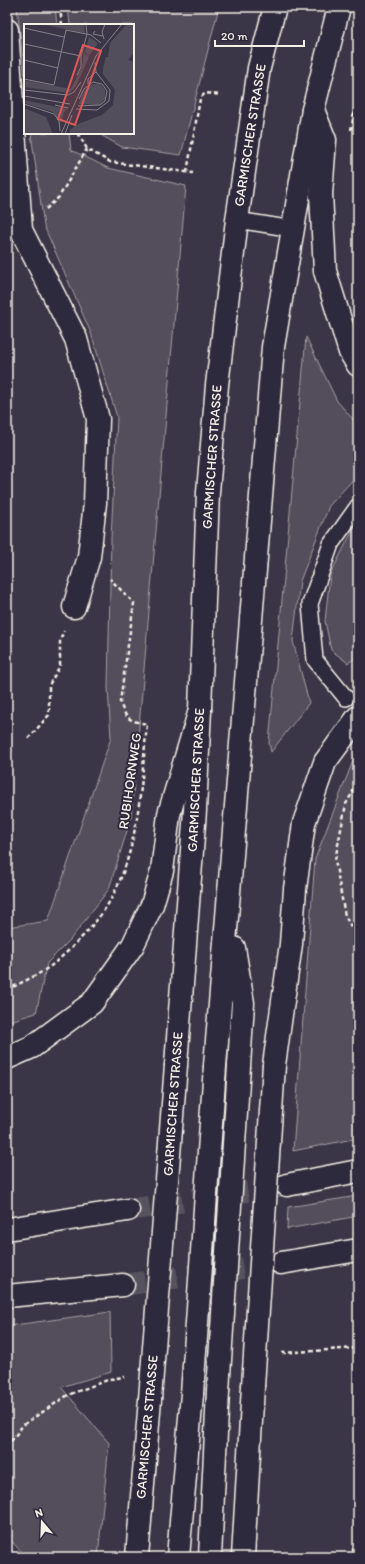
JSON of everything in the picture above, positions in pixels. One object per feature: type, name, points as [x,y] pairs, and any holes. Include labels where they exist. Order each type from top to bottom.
[{"type":"main road","name":"GARMISCHER STRASSE","points":[[137,1557],[194,817],[200,710],[208,492],[216,385],[237,220],[259,68],[275,7]]},
{"type":"main road","points":[[178,1557],[191,1404],[215,1066],[273,347],[313,110],[339,7]]},
{"type":"main road","points":[[7,30],[14,232],[76,339],[98,419],[95,503],[89,557],[74,606]]},
{"type":"main road","points":[[313,110],[325,140],[320,194],[325,271],[350,352],[358,364]]},
{"type":"main road","points":[[7,1058],[32,1047],[92,1003],[134,945],[152,904],[162,870],[169,814],[200,710]]},
{"type":"main road","points":[[243,1557],[274,1066],[291,944],[295,889],[304,823],[325,762],[358,717]]},
{"type":"main road","points":[[210,1557],[218,1391],[243,1003],[228,915]]},
{"type":"main road","points":[[287,1185],[358,1171]]},
{"type":"main road","points":[[7,1228],[128,1210]]},
{"type":"main road","points":[[281,1263],[358,1250]]},
{"type":"main road","points":[[7,1296],[123,1285]]},
{"type":"lane","points":[[237,220],[293,229]]},
{"type":"lane","points":[[346,698],[315,660],[310,604],[331,544],[358,506]]},
{"type":"path","points":[[60,7],[62,24]]},
{"type":"path","points":[[187,172],[200,99],[205,93],[221,96]]},
{"type":"path","points":[[358,93],[352,122],[358,123]]},
{"type":"path","points":[[79,134],[87,149],[110,162],[193,173]]},
{"type":"path","points":[[14,232],[60,198],[87,149]]},
{"type":"path","name":"RUBIHORNWEG","points":[[7,990],[51,965],[84,936],[111,900],[124,869],[136,822],[147,724],[132,721],[124,714],[120,702],[134,603],[89,557]]},
{"type":"path","points":[[28,739],[49,716],[49,685],[60,666],[60,640],[74,606]]},
{"type":"path","points":[[358,783],[346,804],[336,860],[345,916],[358,939]]},
{"type":"path","points":[[283,1352],[358,1348]]},
{"type":"path","points":[[7,1447],[23,1425],[68,1395],[110,1379]]},
{"type":"path","points":[[349,1557],[358,1542]]},
{"type":"shaded area","points":[[17,7],[55,7],[57,24],[24,24],[24,69]]},
{"type":"shaded area","points":[[68,7],[219,7],[181,155],[122,147],[99,134],[134,134],[134,24],[70,24]]},
{"type":"shaded area","points":[[31,134],[69,134],[71,150],[108,168],[186,186],[131,818],[109,889],[70,940],[47,963],[36,1013],[7,1022],[7,927],[48,921],[111,738],[108,688],[111,539],[117,417],[91,333],[44,226]]},
{"type":"shaded area","points":[[306,337],[337,401],[358,425],[358,474],[329,506],[300,581],[293,641],[309,703],[271,752],[269,743]]},
{"type":"shaded area","points":[[358,520],[358,656],[348,663],[331,650],[325,621],[330,575]]},
{"type":"shaded area","points":[[358,748],[358,1138],[293,1151],[315,859]]},
{"type":"shaded area","points":[[358,1196],[358,1216],[287,1229],[288,1207]]},
{"type":"shaded area","points":[[110,1312],[111,1372],[61,1387],[109,1443],[98,1557],[26,1557],[7,1536],[7,1326]]},
{"type":"tunnel","points":[[128,1210],[284,1185]]},
{"type":"tunnel","points":[[123,1285],[280,1263]]}]
